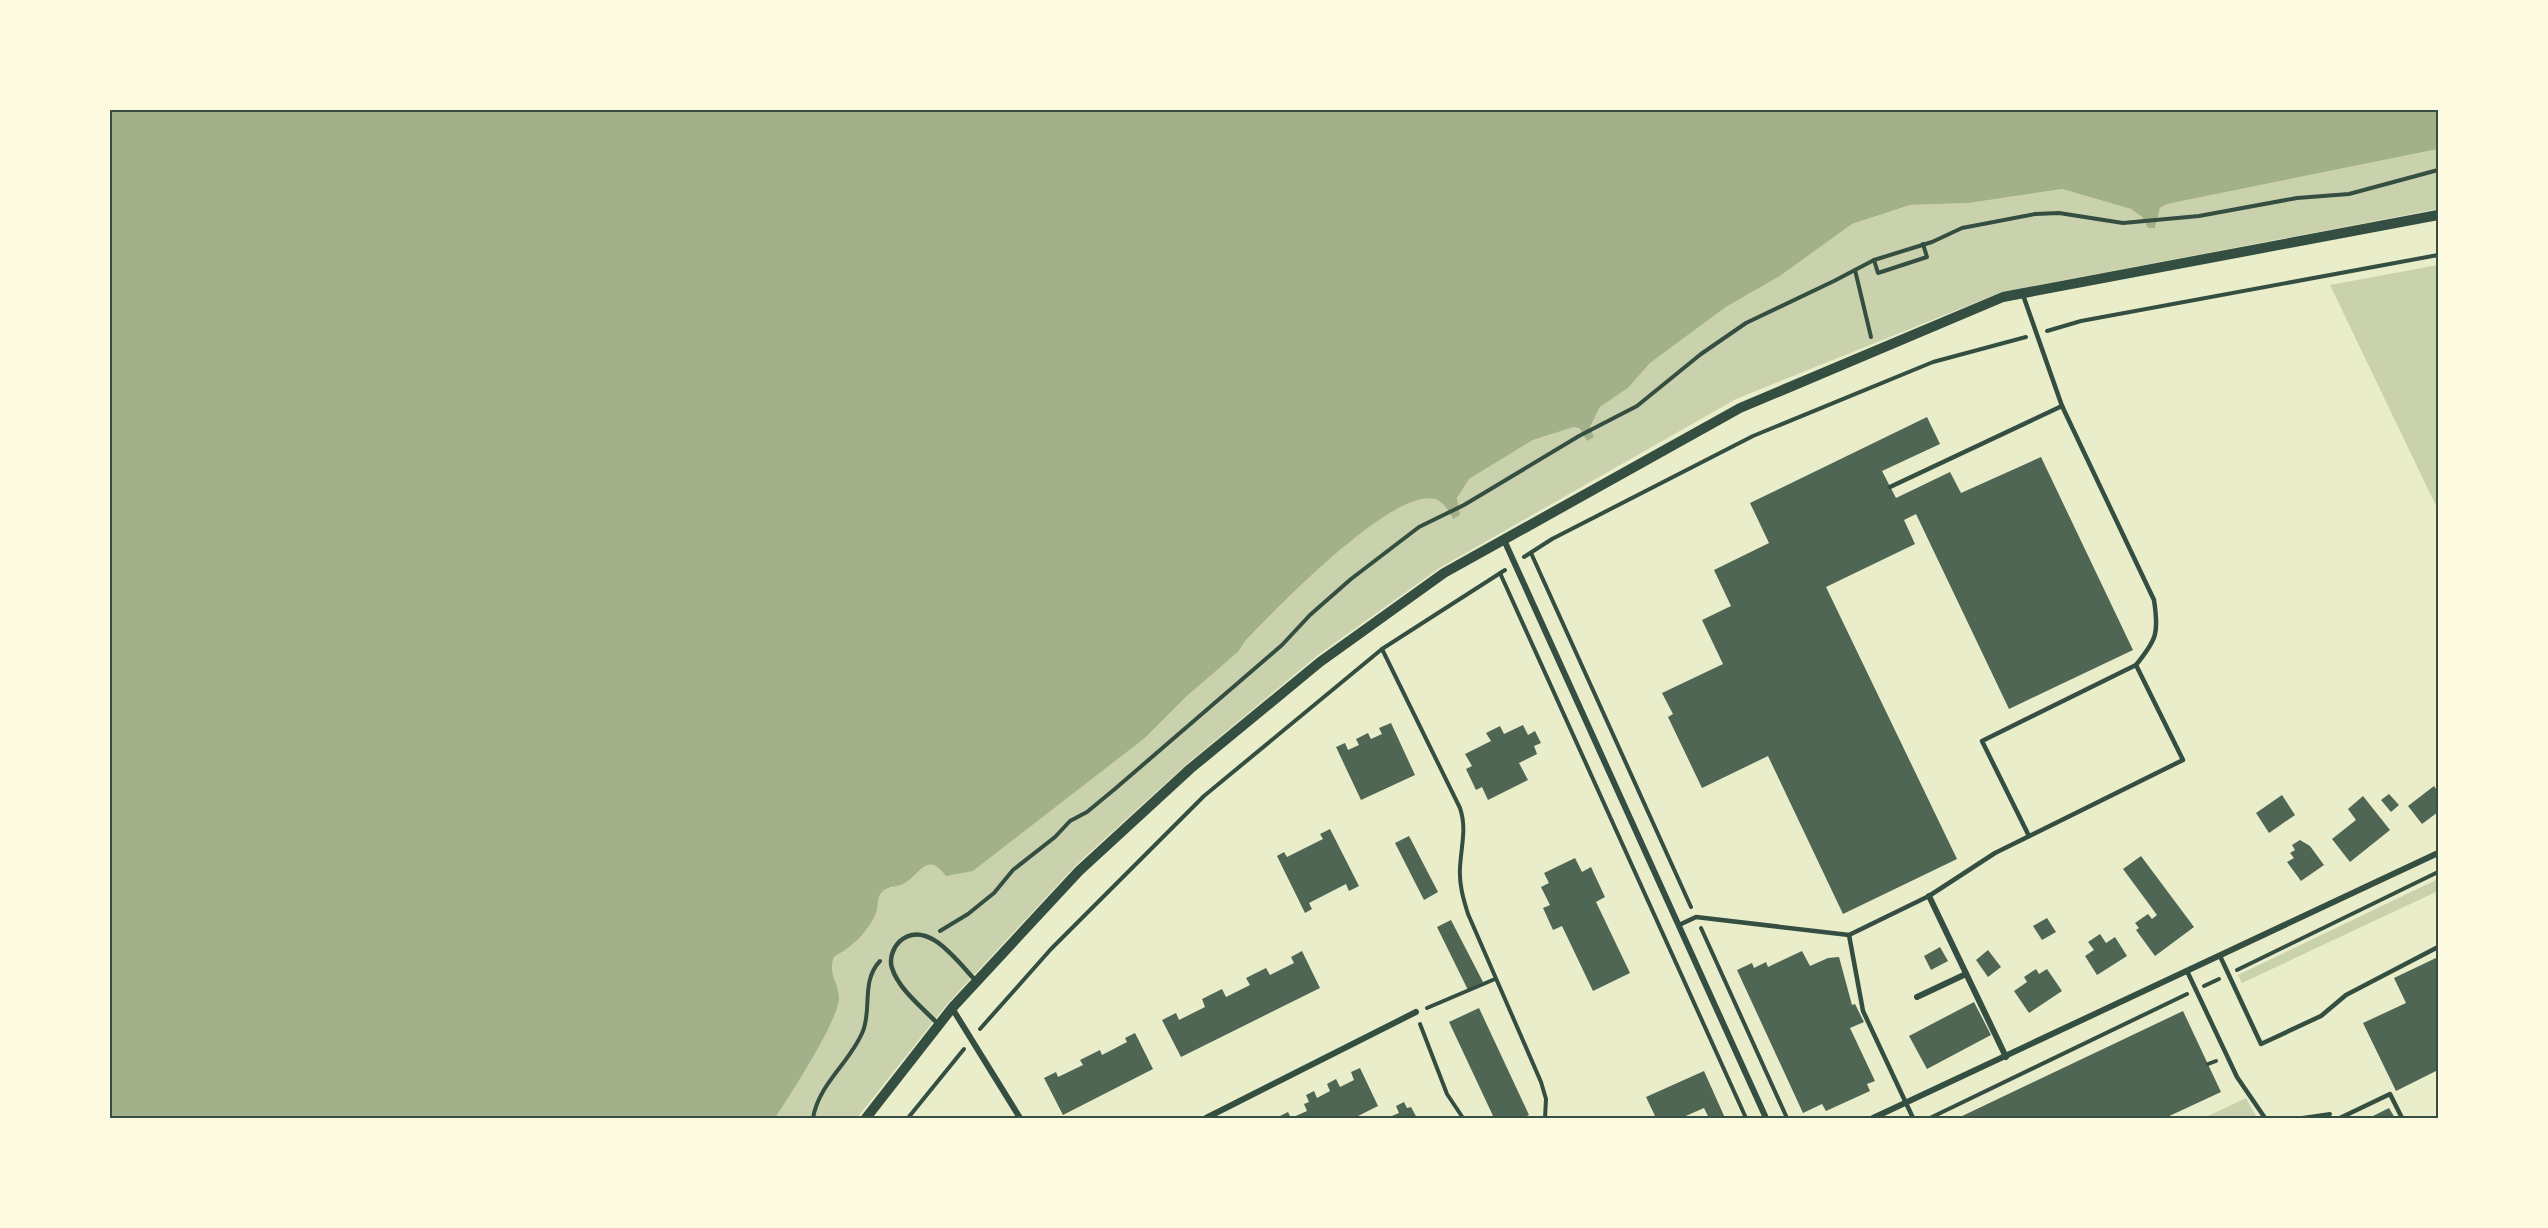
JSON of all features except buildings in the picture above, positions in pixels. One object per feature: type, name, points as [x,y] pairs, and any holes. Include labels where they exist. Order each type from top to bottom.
[{"type":"street","points":[[866,1119],[952,1008],[1079,872],[1190,769],[1320,662],[1444,573],[1740,408],[2003,297],[2439,215]]},
{"type":"street","points":[[1504,540],[1766,1119]]},
{"type":"street","points":[[1873,1119],[1884,1116],[1905,1104],[2439,853]]},
{"type":"street","points":[[1929,896],[2006,1057]]},
{"type":"street","points":[[1917,998],[1966,974]]},
{"type":"street","points":[[952,1008],[973,1038],[1020,1119]]},
{"type":"street","points":[[1206,1119],[1416,1012]]},
{"type":"lane","points":[[2022,292],[2062,406],[2154,600],[2158,625],[2152,645],[2136,665],[1982,741],[2029,836]]},
{"type":"lane","points":[[1890,487],[2062,406]]},
{"type":"lane","points":[[1679,925],[1696,917],[1849,935],[1929,896],[1995,853],[2183,760],[2136,665]]},
{"type":"lane","points":[[939,1025],[903,988],[891,967],[892,953],[899,942],[909,936],[921,934],[932,937],[977,982]]},
{"type":"lane","points":[[1849,935],[1863,1011],[1913,1119]]},
{"type":"lane","points":[[2220,956],[2261,1044],[2321,1016],[2346,995],[2439,947]]},
{"type":"lane","points":[[2187,971],[2237,1077],[2265,1119]]},
{"type":"lane","points":[[2340,1119],[2390,1094],[2402,1119]]},
{"type":"path","points":[[932,937],[968,914],[994,893],[1013,870],[1056,837],[1070,821],[1087,812],[1116,788],[1282,645],[1310,615],[1351,579],[1419,527],[1464,506],[1579,436],[1637,406],[1701,354],[1746,322],[1874,260],[1962,228],[2035,214],[2060,213],[2106,221],[2138,222],[2199,216],[2297,198],[2349,194],[2439,170]]},
{"type":"path","points":[[1874,260],[1878,273],[1927,257],[1923,244]]},
{"type":"path","points":[[908,1119],[973,1038],[1051,949],[1204,796],[1382,649],[1552,539],[1753,436],[1933,362],[2081,321],[2439,255]]},
{"type":"path","points":[[1855,270],[1874,351]]},
{"type":"path","points":[[1531,553],[1787,1119]]},
{"type":"path","points":[[1500,573],[1746,1119]]},
{"type":"path","points":[[1382,649],[1460,807],[1465,830],[1460,865],[1461,891],[1495,979],[1541,1082],[1546,1099],[1545,1119]]},
{"type":"path","points":[[813,1119],[823,1088],[858,1042],[867,1019],[868,984],[874,968],[892,953]]},
{"type":"path","points":[[1463,1119],[1447,1094],[1416,1012],[1495,979]]},
{"type":"path","points":[[2302,1119],[2332,1114],[2334,1119]]},
{"type":"shaded area","points":[[110,110],[2438,110],[2438,149],[2167,204],[2160,208],[2155,228],[2148,228],[2142,217],[2131,209],[2062,189],[1969,203],[1910,205],[1852,224],[1780,276],[1726,307],[1650,363],[1628,388],[1600,407],[1590,427],[1594,437],[1587,441],[1580,429],[1574,427],[1533,440],[1469,479],[1457,498],[1460,515],[1453,519],[1446,507],[1438,500],[1416,501],[1392,512],[1364,531],[1282,603],[1246,640],[1238,652],[1187,696],[1145,738],[973,871],[946,876],[934,865],[924,866],[905,883],[883,891],[878,898],[876,913],[869,926],[853,944],[834,957],[832,968],[839,997],[832,1022],[813,1058],[775,1118],[110,1118]]},
{"type":"shaded area","points":[[2438,149],[2438,209],[2002,292],[1736,399],[1441,567],[1318,655],[1188,763],[1077,864],[948,1003],[857,1118],[775,1118],[813,1058],[832,1022],[839,997],[832,968],[834,957],[843,952],[876,912],[878,897],[882,891],[904,883],[921,867],[931,864],[940,868],[973,871],[1145,738],[1187,696],[1238,652],[1246,640],[1282,603],[1364,530],[1416,500],[1438,499],[1453,519],[1460,489],[1469,479],[1533,440],[1574,427],[1594,437],[1590,427],[1600,407],[1628,388],[1650,363],[1726,307],[1780,276],[1852,224],[1910,205],[1969,203],[2062,189],[2131,209],[2142,217],[2148,228],[2155,228],[2160,208],[2167,204]]},
{"type":"shaded area","points":[[2438,265],[2438,510],[2330,285]]},
{"type":"shaded area","points":[[2438,879],[2438,891],[2242,983],[2238,975]]},
{"type":"shaded area","points":[[2246,1098],[2257,1118],[2204,1118]]}]
